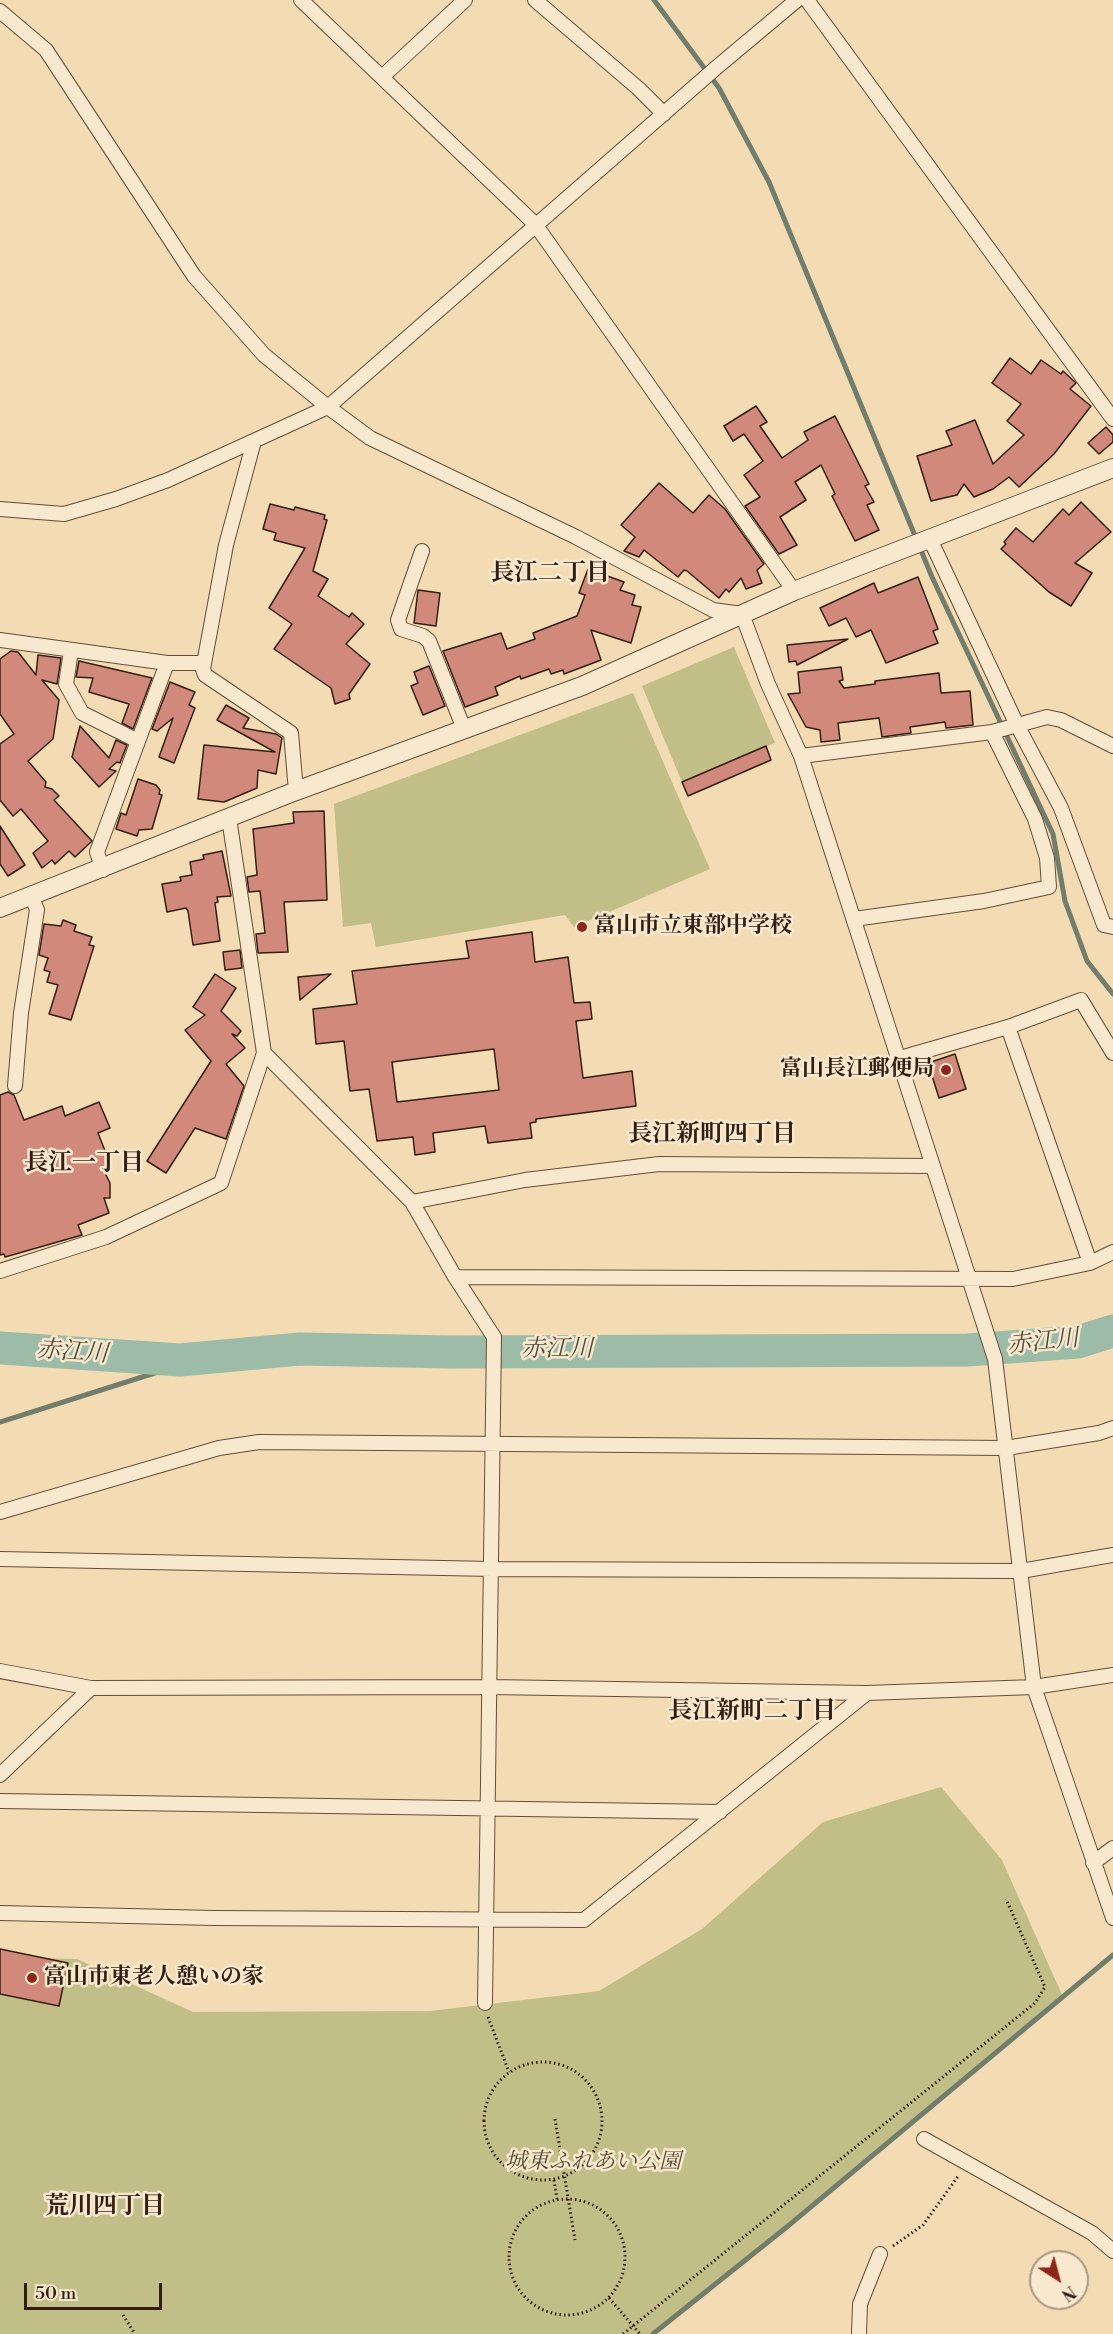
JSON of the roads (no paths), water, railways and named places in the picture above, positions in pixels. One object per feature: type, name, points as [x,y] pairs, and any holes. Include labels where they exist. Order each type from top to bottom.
[{"type":"street","points":[[301,0],[535,224],[794,591]]},
{"type":"street","points":[[382,77],[465,0]]},
{"type":"street","points":[[535,0],[639,89],[664,114]]},
{"type":"street","points":[[0,509],[64,514],[168,480],[328,407],[535,224],[797,0]]},
{"type":"street","points":[[807,0],[1113,419]]},
{"type":"street","points":[[0,11],[46,50],[194,276],[264,355],[328,407],[380,443],[576,537],[713,610],[742,614]]},
{"type":"street","points":[[254,441],[226,545],[204,663],[205,675],[291,733],[296,791]]},
{"type":"street","points":[[0,908],[103,870],[296,791],[582,686],[794,591],[1113,468]]},
{"type":"street","points":[[930,539],[1017,725],[1061,808],[1104,925],[1113,927]]},
{"type":"street","points":[[422,551],[398,620],[401,629],[423,636],[429,641],[464,729]]},
{"type":"street","points":[[742,614],[768,684],[801,756],[995,1359],[1034,1687],[1113,1918]]},
{"type":"street","points":[[0,640],[166,663],[204,663]]},
{"type":"street","points":[[71,651],[66,684],[82,712],[138,741]]},
{"type":"street","points":[[103,870],[97,852],[166,663]]},
{"type":"street","points":[[801,756],[992,732],[1047,717],[1061,720],[1113,746]]},
{"type":"street","points":[[854,919],[984,900],[1049,887],[1047,858],[1035,819],[992,732]]},
{"type":"street","points":[[0,1271],[106,1237],[221,1183],[264,1053],[229,818]]},
{"type":"street","points":[[15,1086],[21,1013],[37,910],[32,897]]},
{"type":"street","points":[[900,1058],[1008,1027],[1081,1000],[1113,1053]]},
{"type":"street","points":[[1008,1027],[1090,1263]]},
{"type":"street","points":[[264,1053],[412,1202],[454,1277],[494,1337],[485,2003]]},
{"type":"street","points":[[412,1202],[525,1180],[659,1164],[932,1166]]},
{"type":"street","points":[[454,1277],[1014,1279],[1090,1263],[1113,1252]]},
{"type":"street","points":[[0,1512],[219,1448],[259,1442],[1006,1448],[1100,1433],[1113,1428]]},
{"type":"street","points":[[0,1559],[492,1569],[1021,1571],[1113,1555]]},
{"type":"street","points":[[0,1671],[91,1688],[490,1688],[867,1693],[1034,1687],[1113,1675]]},
{"type":"street","points":[[0,1775],[91,1688]]},
{"type":"street","points":[[0,1913],[214,1918],[584,1920],[867,1693]]},
{"type":"street","points":[[0,1801],[720,1812]]},
{"type":"street","points":[[1094,1863],[1113,1848]]},
{"type":"street","points":[[924,2139],[1092,2233],[1113,2251]]},
{"type":"street","points":[[859,2334],[860,2304],[880,2254]]},
{"type":"waterway","points":[[654,0],[719,88],[769,182],[932,577],[1053,834],[1065,901],[1087,961],[1113,994]]},
{"type":"waterway","name":"赤江川","points":[[0,1348],[180,1360],[300,1349],[451,1352],[968,1350],[1078,1342],[1113,1331]]},
{"type":"waterway","points":[[0,1422],[161,1371],[180,1360]]},
{"type":"waterway","points":[[653,2334],[788,2226],[1113,1955]]},
{"type":"place","name":"富山市立東部中学校","points":[[582,927]]},
{"type":"place","name":"富山長江郵便局","points":[[946,1070]]},
{"type":"place","name":"富山市東老人憩いの家","points":[[32,1978]]},
{"type":"district","name":"長江二丁目","points":[[550,574]]},
{"type":"district","name":"長江新町四丁目","points":[[712,1135]]},
{"type":"district","name":"長江一丁目","points":[[84,1164]]},
{"type":"district","name":"長江新町二丁目","points":[[752,1712]]},
{"type":"district","name":"荒川四丁目","points":[[105,2207]]},
{"type":"park label","name":"城東ふれあい公園","points":[[593,2163]]}]
